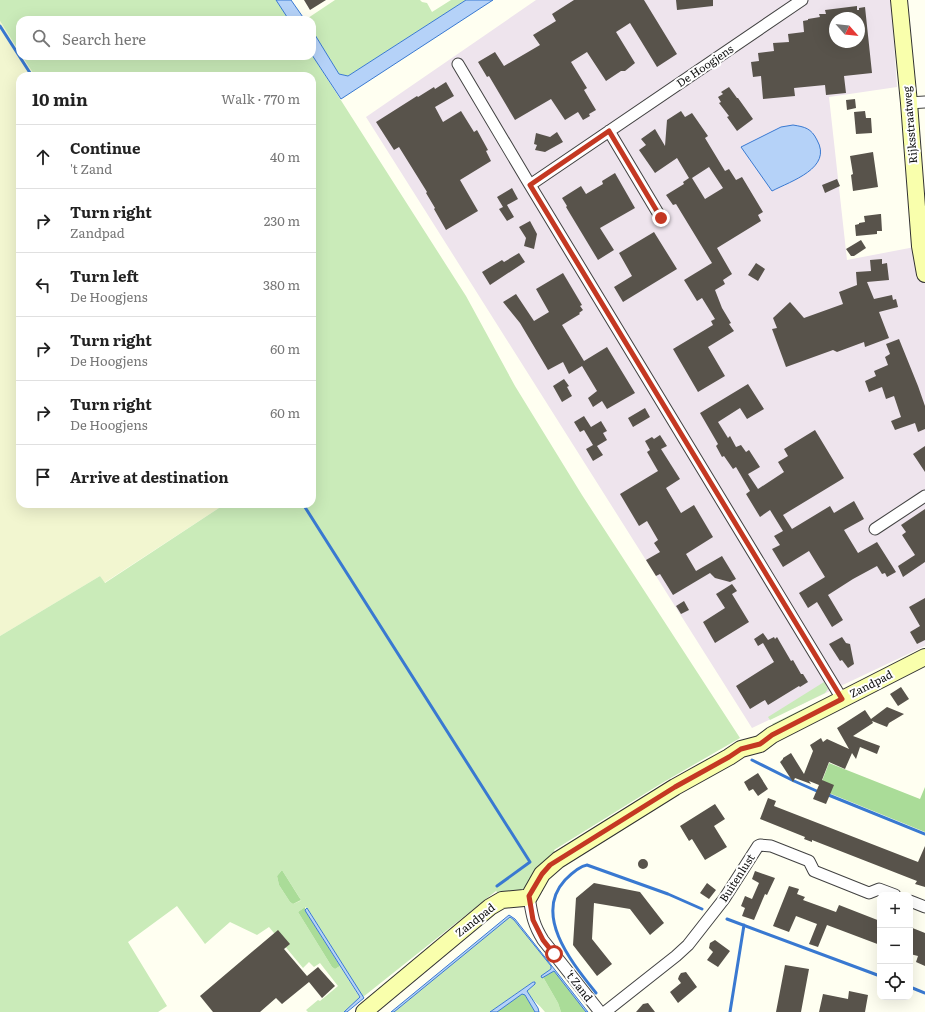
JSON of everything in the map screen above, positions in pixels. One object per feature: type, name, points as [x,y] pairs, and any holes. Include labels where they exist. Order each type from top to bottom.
[{"type":"street","name":"De Hoogjens","points":[[530,185],[802,0]]},
{"type":"street","name":"Rijksstraatweg","points":[[898,0],[909,103],[920,246],[925,274]]},
{"type":"street","points":[[458,64],[842,699]]},
{"type":"street","points":[[909,103],[925,102]]},
{"type":"street","points":[[609,131],[661,218]]},
{"type":"street","points":[[875,529],[925,496]]},
{"type":"street","name":"Zandpad","points":[[364,1012],[490,907],[502,900],[524,898],[529,896],[542,874],[558,860],[737,751],[760,744],[772,735],[925,657]]},
{"type":"street","name":"Buitenlust","points":[[605,1012],[688,945],[724,899],[760,844],[771,846],[809,862],[814,871],[869,893],[879,889],[886,892]]},
{"type":"street","name":"'t Zand","points":[[529,896],[533,920],[543,940],[600,1012]]},
{"type":"street","points":[[913,902],[925,907]]},
{"type":"shaded area","points":[[536,0],[891,0],[897,87],[829,97],[847,260],[920,246],[925,282],[925,646],[752,728],[366,117]]},
{"type":"green space","points":[[0,0],[276,0],[286,16],[16,16],[16,47],[0,21]]},
{"type":"green space","points":[[335,0],[420,0],[427,3],[432,12],[451,0],[466,0],[348,76],[339,74],[316,37],[316,16],[311,16]]},
{"type":"green space","points":[[0,21],[16,47],[16,60],[25,60],[32,72],[16,72],[16,508],[219,508],[104,583],[100,576],[0,636]]},
{"type":"green space","points":[[25,60],[315,60],[466,296],[515,386],[582,495],[740,738],[662,783],[554,850],[556,856],[523,889],[520,891],[498,893],[496,891],[363,997],[308,909],[305,907],[298,912],[332,967],[335,969],[340,966],[360,998],[344,1012],[308,1012],[306,1010],[338,986],[320,963],[314,967],[309,962],[303,968],[269,927],[257,935],[230,922],[205,944],[177,906],[128,942],[167,1006],[158,1012],[0,1012],[0,636],[100,576],[105,583],[219,508],[316,508],[316,72],[32,72]],"holes":[[[282,870],[301,900],[293,904],[290,902],[279,885],[277,876]]]},
{"type":"green space","points":[[824,682],[828,689],[825,693],[770,720],[768,717]]},
{"type":"green space","points":[[827,697],[825,700],[774,726],[772,724]]},
{"type":"green space","points":[[829,763],[920,799],[925,787],[925,832],[819,789]]},
{"type":"green space","points":[[282,870],[301,900],[293,904],[290,902],[279,885],[277,876]]},
{"type":"green space","points":[[305,907],[306,912],[340,966],[335,969],[332,967],[298,912]]},
{"type":"green space","points":[[509,917],[514,920],[551,966],[551,969],[543,977],[558,1003],[561,1012],[545,1012],[531,997],[527,991],[535,984],[534,981],[490,1012],[394,1012]]},
{"type":"green space","points":[[553,970],[586,1012],[561,1012],[558,1003],[543,977]]},
{"type":"green space","points":[[522,993],[525,995],[535,1012],[497,1012]]},
{"type":"water","points":[[276,0],[291,0],[302,16],[286,16]]},
{"type":"water","points":[[466,0],[493,0],[341,99],[315,60],[316,37],[339,74],[348,76]]},
{"type":"water","points":[[793,125],[804,127],[812,133],[817,140],[820,150],[819,158],[815,166],[808,172],[772,191],[741,147],[781,127]]},
{"type":"water","points":[[307,908],[364,998],[347,1012],[344,1012],[360,997],[306,912],[305,910]]},
{"type":"water","points":[[509,915],[515,919],[588,1012],[586,1012],[554,971],[542,978],[541,976],[551,969],[551,966],[510,917],[394,1012],[391,1012]]},
{"type":"water","points":[[535,982],[535,984],[527,991],[539,1012],[535,1012],[525,995],[522,994],[497,1012],[490,1012]]},
{"type":"building","points":[[304,0],[326,0],[310,10]]},
{"type":"building","points":[[574,0],[644,0],[677,54],[657,67],[630,23],[616,32],[635,63],[625,71],[621,71],[606,81],[587,52],[571,62],[587,88],[584,90],[596,110],[589,114],[590,116],[583,120],[578,112],[565,120],[551,99],[515,120],[489,76],[487,77],[478,62],[495,52],[504,66],[540,45],[533,35],[556,21],[552,14]]},
{"type":"building","points":[[676,0],[713,0],[713,6],[677,10]]},
{"type":"building","points":[[857,6],[857,10],[859,10],[859,8],[865,7],[872,73],[844,76],[846,93],[826,95],[825,85],[794,88],[795,96],[763,99],[761,76],[753,77],[751,62],[759,61],[758,53],[774,51],[773,43],[789,42],[788,34],[804,32],[803,21],[820,17],[819,14],[826,14],[825,10]]},
{"type":"building","points":[[446,82],[454,96],[435,107],[443,122],[461,111],[474,132],[477,130],[488,150],[486,151],[491,161],[460,180],[478,211],[446,230],[426,193],[427,192],[399,147],[394,150],[376,122],[417,96],[418,97],[434,87],[435,89]]},
{"type":"building","points":[[729,87],[753,119],[737,131],[727,117],[729,116],[719,103],[721,102],[718,97],[723,94],[721,92]]},
{"type":"building","points":[[855,99],[856,108],[847,110],[846,100]]},
{"type":"building","points":[[681,111],[685,117],[692,113],[708,136],[705,138],[725,171],[729,169],[736,180],[742,177],[763,212],[758,215],[761,221],[717,248],[732,274],[723,280],[725,284],[715,290],[722,308],[731,323],[729,324],[734,331],[708,347],[725,376],[698,392],[673,349],[713,325],[711,321],[715,319],[702,298],[697,301],[684,280],[712,263],[676,204],[673,205],[666,195],[684,184],[683,182],[689,178],[677,158],[655,173],[639,150],[646,145],[641,139],[655,129],[665,146],[667,120]],"holes":[[[709,167],[723,188],[705,199],[692,178]]]},
{"type":"building","points":[[865,111],[866,118],[871,118],[872,133],[856,134],[854,112]]},
{"type":"building","points":[[557,132],[563,142],[545,152],[535,150],[537,145],[534,144],[536,133],[550,137]]},
{"type":"building","points":[[873,152],[878,187],[853,191],[851,175],[853,174],[850,156]]},
{"type":"building","points":[[615,173],[635,208],[600,228],[614,250],[598,260],[562,198],[581,186],[586,194],[603,184],[602,181]]},
{"type":"building","points":[[837,179],[840,186],[825,193],[822,185]]},
{"type":"building","points":[[512,188],[518,199],[507,205],[514,217],[507,221],[499,209],[503,207],[497,197]]},
{"type":"building","points":[[881,214],[882,231],[877,231],[877,234],[856,236],[855,225],[865,222],[864,216]]},
{"type":"building","points":[[530,221],[537,234],[534,249],[524,246],[526,238],[519,227]]},
{"type":"building","points":[[654,232],[677,269],[623,302],[614,287],[632,276],[619,253]]},
{"type":"building","points":[[861,240],[866,248],[854,256],[851,256],[846,249]]},
{"type":"building","points":[[519,253],[525,262],[490,285],[482,272],[502,260],[504,262]]},
{"type":"building","points":[[882,259],[882,264],[887,263],[889,280],[867,282],[874,299],[892,295],[893,300],[896,299],[898,307],[879,312],[889,338],[865,347],[864,342],[837,352],[833,350],[786,367],[772,329],[777,328],[773,318],[790,302],[804,318],[843,304],[839,292],[857,285],[856,272],[871,271],[870,260]]},
{"type":"building","points":[[756,263],[765,269],[758,281],[748,275]]},
{"type":"building","points":[[563,273],[582,305],[580,306],[583,310],[579,313],[580,314],[562,325],[584,361],[607,347],[635,393],[607,409],[602,401],[593,407],[588,398],[597,391],[582,366],[569,374],[563,362],[548,370],[520,323],[503,302],[516,294],[534,321],[549,312],[536,289]]},
{"type":"building","points":[[899,339],[925,406],[925,429],[918,432],[915,423],[895,430],[891,421],[901,417],[894,396],[886,399],[882,387],[869,392],[865,381],[876,376],[874,371],[888,365],[885,357],[890,354],[886,344]]},
{"type":"building","points":[[564,379],[569,386],[567,387],[572,396],[562,402],[553,386]]},
{"type":"building","points":[[748,384],[764,409],[747,419],[740,408],[718,422],[728,438],[730,436],[736,447],[741,445],[746,452],[749,450],[760,467],[748,474],[758,489],[784,472],[778,462],[788,456],[784,449],[815,430],[844,478],[783,515],[792,529],[830,506],[834,513],[854,501],[864,519],[844,530],[858,553],[877,542],[896,572],[887,577],[885,573],[882,574],[877,566],[828,595],[843,620],[832,627],[817,602],[808,608],[799,593],[825,577],[809,551],[783,567],[772,549],[780,545],[774,536],[783,531],[770,510],[760,517],[746,494],[750,491],[736,467],[733,469],[724,456],[722,457],[716,446],[718,444],[700,413]]},
{"type":"building","points":[[645,408],[650,417],[633,427],[628,418]]},
{"type":"building","points":[[584,416],[591,427],[601,421],[607,431],[603,433],[607,440],[597,446],[603,455],[593,461],[586,449],[593,445],[584,430],[580,432],[574,422]]},
{"type":"building","points":[[660,435],[667,446],[661,449],[680,479],[666,488],[681,513],[694,505],[713,537],[686,554],[696,571],[722,556],[736,579],[730,582],[715,578],[710,573],[673,595],[660,574],[656,576],[646,560],[660,552],[654,543],[658,540],[647,521],[639,526],[620,494],[658,471],[647,452],[650,450],[645,441],[652,437],[654,439]]},
{"type":"building","points":[[925,446],[925,472],[913,454]]},
{"type":"building","points":[[925,509],[925,562],[903,577],[898,566],[915,555],[902,535],[906,532],[901,525]]},
{"type":"building","points":[[732,584],[737,591],[732,594],[749,622],[715,643],[703,622],[725,608],[716,594]]},
{"type":"building","points":[[925,598],[925,640],[917,644],[910,632],[920,626],[909,607]]},
{"type":"building","points":[[684,601],[689,610],[681,614],[676,606]]},
{"type":"building","points":[[763,633],[768,640],[774,637],[775,639],[777,637],[791,661],[793,660],[801,674],[803,674],[808,682],[768,705],[765,700],[750,709],[736,686],[774,662],[763,643],[758,646],[754,639]]},
{"type":"building","points":[[842,637],[846,643],[850,644],[854,664],[848,668],[842,660],[840,661],[829,644]]},
{"type":"building","points":[[901,687],[909,699],[898,706],[890,694]]},
{"type":"building","points":[[887,707],[904,714],[889,723],[887,727],[872,721],[873,723],[853,736],[880,746],[877,754],[860,747],[856,759],[852,753],[845,769],[829,762],[822,780],[834,785],[826,804],[813,799],[819,785],[809,781],[811,784],[795,778],[793,782],[780,762],[791,753],[804,774],[813,751],[810,745],[821,738],[823,742],[827,739],[849,749],[837,728],[865,710],[871,719]]},
{"type":"building","points":[[758,773],[768,789],[758,796],[753,789],[749,791],[744,782]]},
{"type":"building","points":[[768,798],[776,801],[774,806],[918,862],[925,846],[925,887],[915,884],[917,881],[812,840],[812,842],[804,839],[805,837],[760,819]]},
{"type":"building","points":[[715,804],[725,819],[714,826],[727,847],[705,860],[692,839],[689,841],[680,826]]},
{"type":"building","points":[[643,859],[648,864],[643,869],[638,864]]},
{"type":"building","points":[[755,871],[775,878],[767,895],[765,894],[754,920],[742,916],[745,908],[741,906],[745,896],[752,899],[759,883],[752,879]]},
{"type":"building","points":[[594,883],[640,892],[664,923],[650,935],[630,909],[594,903],[592,939],[612,964],[597,976],[573,945],[576,898]]},
{"type":"building","points":[[707,883],[716,890],[709,899],[700,893]]},
{"type":"building","points":[[789,886],[799,889],[797,894],[805,897],[803,900],[836,912],[839,905],[877,920],[877,944],[827,925],[818,947],[809,944],[817,924],[796,916],[789,932],[773,926]]},
{"type":"building","points":[[913,928],[925,933],[925,966],[916,962],[918,956],[913,955]]},
{"type":"building","points":[[278,930],[290,944],[284,949],[307,976],[318,967],[335,986],[322,998],[309,982],[282,1004],[276,998],[260,1012],[213,1012],[200,996]]},
{"type":"building","points":[[715,940],[730,951],[718,967],[707,960],[713,952],[709,948],[710,943]]},
{"type":"building","points":[[785,965],[809,969],[801,1012],[776,1012]]},
{"type":"building","points":[[686,972],[697,987],[678,1003],[670,992],[681,983],[678,979],[681,973]]},
{"type":"building","points":[[849,991],[868,995],[865,1012],[819,1012],[823,994],[848,999]]},
{"type":"building","points":[[648,1003],[655,1012],[636,1012],[643,1004]]},
{"type":"waterway","points":[[0,26],[16,51]]},
{"type":"waterway","points":[[22,60],[29,72]]},
{"type":"waterway","points":[[306,508],[530,862],[497,886]]},
{"type":"waterway","points":[[752,760],[819,792]]},
{"type":"waterway","points":[[826,794],[925,834]]},
{"type":"waterway","points":[[596,993],[577,969],[568,954],[560,940],[555,924],[553,909],[556,894],[565,880],[572,873],[587,865],[668,894],[702,909]]},
{"type":"waterway","points":[[727,919],[877,975]]},
{"type":"waterway","points":[[730,1012],[744,925]]},
{"type":"waterway","points":[[913,988],[925,993]]},
{"type":"route","points":[[554,954],[537,930],[533,920],[529,896],[533,892],[536,883],[542,874],[550,865],[675,787],[737,751],[760,744],[772,735],[842,699],[530,185],[609,131],[661,218]]}]
